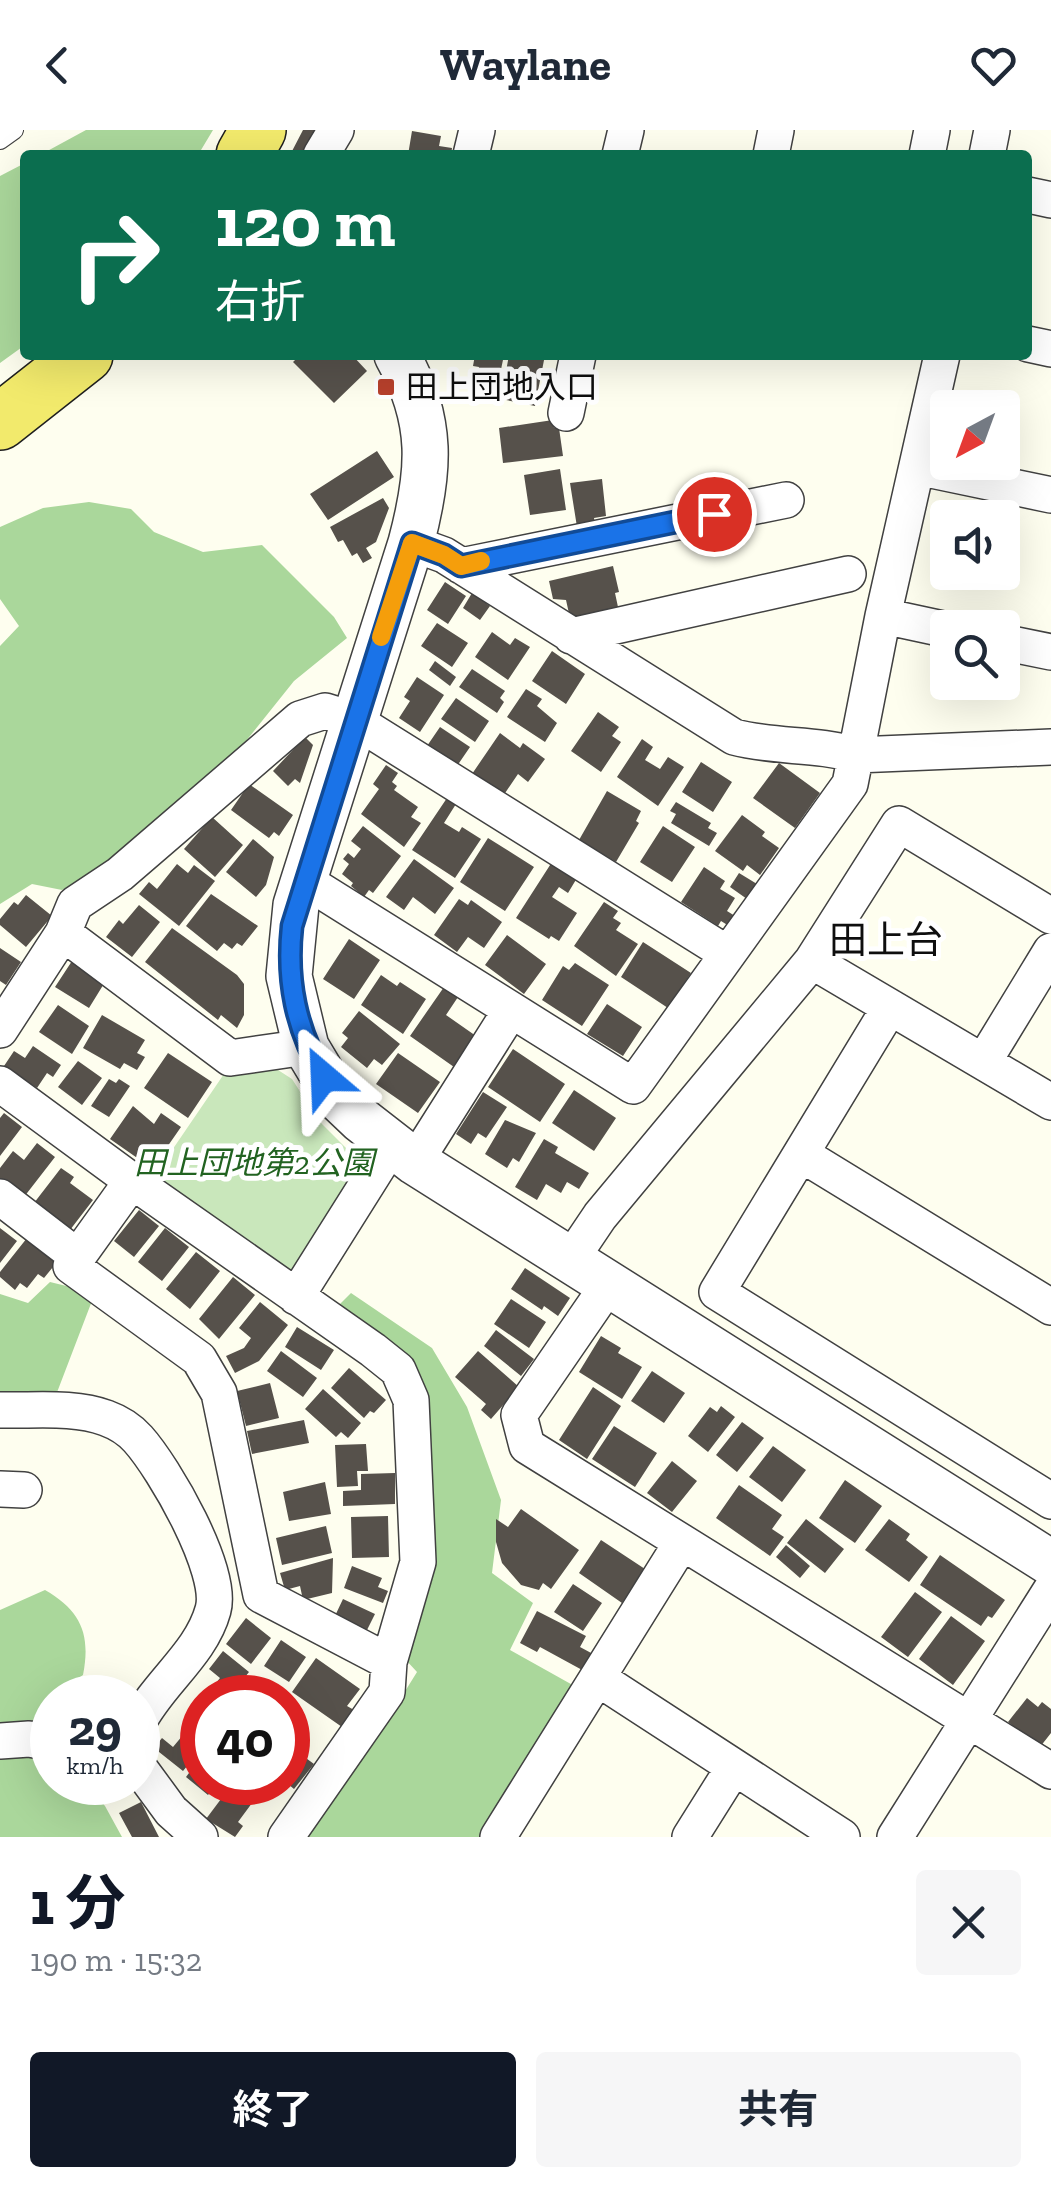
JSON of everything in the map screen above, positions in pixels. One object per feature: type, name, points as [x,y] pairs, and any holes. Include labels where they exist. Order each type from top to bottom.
[{"type":"main road","points":[[0,422],[79,360]]},
{"type":"street","points":[[400,360],[416,391],[424,423],[427,462],[421,506],[292,926],[290,976],[306,1047],[342,1102],[403,1154],[1051,1563]]},
{"type":"street","points":[[566,413],[577,360]]},
{"type":"street","points":[[304,880],[633,1086],[850,784],[941,360]]},
{"type":"street","points":[[917,467],[1051,495]]},
{"type":"street","points":[[461,566],[786,500]]},
{"type":"street","points":[[412,543],[444,555],[734,737],[760,744],[831,748],[856,755],[1051,747]]},
{"type":"street","points":[[571,636],[848,574]]},
{"type":"street","points":[[883,616],[930,626]]},
{"type":"street","points":[[1020,646],[1051,652]]},
{"type":"street","points":[[0,1030],[62,933],[75,904],[120,874],[300,719],[325,711],[354,720],[728,954]]},
{"type":"street","points":[[571,1259],[600,1216],[812,960],[899,824],[1051,916]]},
{"type":"street","points":[[62,933],[230,1058],[306,1047]]},
{"type":"street","points":[[984,1061],[1051,951]]},
{"type":"street","points":[[812,960],[1051,1102]]},
{"type":"street","points":[[890,1008],[718,1292],[1051,1501]]},
{"type":"street","points":[[296,1297],[511,1010]]},
{"type":"street","points":[[0,1084],[398,1370],[411,1400],[418,1562],[390,1662],[387,1692],[286,1837]]},
{"type":"street","points":[[801,1154],[1051,1308]]},
{"type":"street","points":[[132,1181],[71,1266],[199,1359],[210,1374],[219,1393],[262,1594],[390,1662]]},
{"type":"street","points":[[0,1197],[78,1257]]},
{"type":"street","points":[[609,1284],[519,1415],[527,1446],[1051,1771]]},
{"type":"street","points":[[0,1410],[86,1413],[109,1419],[134,1434],[153,1457],[208,1559],[215,1606],[204,1633],[160,1693]]},
{"type":"street","points":[[498,1837],[682,1542]]},
{"type":"street","points":[[895,1837],[1051,1590]]},
{"type":"street","points":[[600,1679],[842,1837]]},
{"type":"street","points":[[0,1741],[30,1739]]},
{"type":"street","points":[[690,1837],[734,1767]]},
{"type":"street","points":[[160,1797],[200,1837]]},
{"type":"lane","points":[[0,140],[14,130]]},
{"type":"green space","points":[[86,130],[213,130],[201,150],[49,150]]},
{"type":"green space","points":[[20,166],[20,349],[0,363],[0,176]]},
{"type":"green space","points":[[89,502],[131,509],[154,532],[203,552],[262,545],[334,617],[347,638],[294,681],[226,766],[119,858],[62,890],[32,884],[0,904],[0,646],[19,626],[0,599],[0,527],[43,508]]},
{"type":"green space","name":"田上団地第2公園","points":[[278,1070],[292,1079],[319,1121],[358,1160],[360,1172],[296,1270],[276,1272],[151,1181],[226,1071]]},
{"type":"green space","points":[[50,1282],[95,1293],[56,1395],[0,1394],[0,1294],[28,1303]]},
{"type":"green space","points":[[351,1293],[432,1348],[467,1407],[501,1500],[492,1573],[533,1603],[510,1650],[578,1688],[483,1837],[305,1837],[417,1672],[405,1659],[423,1396],[335,1309]]},
{"type":"green space","points":[[45,1590],[75,1615],[84,1636],[83,1675],[30,1675],[30,1733],[0,1734],[0,1610]]},
{"type":"green space","points":[[0,1755],[30,1756],[30,1805],[104,1805],[122,1837],[0,1837]]},
{"type":"building","points":[[303,130],[322,130],[312,150],[293,150]]},
{"type":"building","points":[[412,131],[441,136],[439,146],[452,148],[452,150],[409,150]]},
{"type":"building","points":[[357,360],[367,371],[334,403],[293,362]]},
{"type":"building","points":[[474,360],[503,360],[498,384],[477,379],[479,367],[473,366]]},
{"type":"building","points":[[508,360],[544,360],[535,406],[501,399]]},
{"type":"building","points":[[553,420],[554,428],[559,428],[563,456],[503,463],[499,428]]},
{"type":"building","points":[[377,451],[394,477],[328,520],[310,494]]},
{"type":"building","points":[[560,469],[566,510],[530,515],[524,475]]},
{"type":"building","points":[[602,479],[606,516],[594,518],[595,524],[577,527],[570,483]]},
{"type":"building","points":[[383,498],[389,508],[376,542],[366,548],[372,558],[363,563],[357,553],[352,556],[343,540],[338,542],[330,527]]},
{"type":"building","points":[[613,566],[618,607],[570,618],[566,600],[553,599],[549,581]]},
{"type":"building","points":[[445,582],[466,596],[448,624],[427,610]]},
{"type":"building","points":[[472,593],[490,606],[480,620],[463,608]]},
{"type":"building","points":[[437,623],[468,643],[452,667],[421,646]]},
{"type":"building","points":[[492,632],[510,645],[515,638],[530,647],[508,680],[475,657]]},
{"type":"building","points":[[552,651],[585,674],[566,704],[532,681]]},
{"type":"building","points":[[435,661],[456,677],[450,686],[429,670]]},
{"type":"building","points":[[472,669],[505,691],[497,713],[459,687]]},
{"type":"building","points":[[417,677],[444,695],[420,732],[399,718],[410,701],[404,697]]},
{"type":"building","points":[[526,689],[542,699],[537,706],[557,723],[545,742],[507,717]]},
{"type":"building","points":[[456,698],[489,721],[475,742],[441,719]]},
{"type":"building","points":[[598,712],[619,727],[612,736],[621,742],[601,772],[571,751]]},
{"type":"building","points":[[440,727],[470,747],[457,766],[427,746]]},
{"type":"building","points":[[500,733],[545,759],[528,782],[518,774],[503,796],[472,774]]},
{"type":"building","points":[[305,737],[313,745],[300,783],[295,779],[288,786],[273,771]]},
{"type":"building","points":[[642,739],[653,747],[645,760],[660,769],[668,757],[684,767],[658,806],[617,777]]},
{"type":"building","points":[[701,762],[732,782],[713,812],[682,792]]},
{"type":"building","points":[[779,763],[820,793],[795,828],[753,798]]},
{"type":"building","points":[[386,765],[398,773],[392,782],[397,786],[394,790],[418,807],[411,817],[421,823],[404,847],[361,814],[379,789],[373,784]]},
{"type":"building","points":[[249,784],[293,815],[279,836],[274,832],[269,838],[231,810]]},
{"type":"building","points":[[607,791],[641,811],[636,821],[639,823],[616,862],[579,840]]},
{"type":"building","points":[[447,798],[456,804],[444,823],[459,832],[462,827],[481,839],[455,878],[412,850]]},
{"type":"building","points":[[676,802],[711,823],[708,828],[717,833],[709,846],[671,823],[676,814],[670,811]]},
{"type":"building","points":[[742,815],[779,848],[760,875],[747,865],[743,871],[715,851]]},
{"type":"building","points":[[212,817],[243,845],[215,877],[184,849]]},
{"type":"building","points":[[363,826],[401,856],[373,893],[369,890],[364,897],[342,874],[349,864],[343,859],[348,853],[354,858],[361,849],[351,841]]},
{"type":"building","points":[[663,826],[695,847],[672,882],[640,862]]},
{"type":"building","points":[[488,838],[534,867],[505,911],[460,882]]},
{"type":"building","points":[[253,839],[274,857],[266,885],[256,897],[226,872]]},
{"type":"building","points":[[414,859],[454,888],[435,914],[413,897],[404,910],[386,897]]},
{"type":"building","points":[[552,862],[577,878],[568,893],[559,887],[552,897],[577,913],[559,941],[516,918]]},
{"type":"building","points":[[177,864],[188,873],[194,865],[215,881],[179,926],[139,894],[149,882],[157,889]]},
{"type":"building","points":[[704,867],[725,881],[720,889],[735,898],[727,911],[735,916],[729,926],[721,921],[718,926],[681,902]]},
{"type":"building","points":[[739,873],[757,884],[747,899],[730,887]]},
{"type":"building","points":[[211,894],[258,926],[242,946],[237,943],[232,949],[224,943],[217,951],[186,926]]},
{"type":"building","points":[[26,895],[52,916],[26,947],[0,925],[0,919]]},
{"type":"building","points":[[459,899],[468,905],[471,900],[502,922],[484,948],[468,937],[457,952],[434,935]]},
{"type":"building","points":[[604,902],[618,911],[613,918],[621,923],[616,930],[638,944],[616,976],[574,946]]},
{"type":"building","points":[[139,905],[160,922],[132,957],[106,937],[119,920],[123,924]]},
{"type":"building","points":[[172,928],[244,984],[244,1015],[237,1028],[221,1015],[218,1020],[145,962]]},
{"type":"building","points":[[507,935],[546,964],[524,994],[485,965]]},
{"type":"building","points":[[349,939],[380,960],[354,999],[323,979]]},
{"type":"building","points":[[643,942],[691,973],[668,1008],[621,977]]},
{"type":"building","points":[[0,948],[21,962],[6,985],[0,981]]},
{"type":"building","points":[[72,961],[105,982],[89,1008],[55,987]]},
{"type":"building","points":[[575,963],[609,985],[582,1026],[542,1000],[563,966],[569,970]]},
{"type":"building","points":[[381,975],[426,999],[403,1034],[361,1005]]},
{"type":"building","points":[[444,987],[458,997],[446,1015],[476,1036],[454,1067],[410,1036]]},
{"type":"building","points":[[607,1004],[642,1027],[623,1056],[587,1034]]},
{"type":"building","points":[[58,1005],[89,1026],[72,1054],[39,1032]]},
{"type":"building","points":[[359,1011],[400,1044],[382,1065],[374,1059],[367,1068],[341,1047],[348,1038],[342,1033]]},
{"type":"building","points":[[102,1015],[145,1040],[137,1053],[145,1057],[137,1070],[124,1063],[120,1069],[83,1048]]},
{"type":"building","points":[[33,1046],[61,1065],[53,1077],[47,1073],[37,1088],[4,1066],[14,1051],[25,1058]]},
{"type":"building","points":[[513,1049],[565,1084],[540,1122],[488,1087]]},
{"type":"building","points":[[168,1053],[212,1082],[188,1118],[144,1088]]},
{"type":"building","points":[[398,1053],[440,1082],[418,1113],[376,1084]]},
{"type":"building","points":[[78,1061],[102,1078],[82,1105],[58,1087]]},
{"type":"building","points":[[109,1079],[116,1083],[119,1079],[130,1086],[109,1117],[91,1106]]},
{"type":"building","points":[[574,1090],[616,1118],[594,1151],[552,1123]]},
{"type":"building","points":[[483,1092],[507,1107],[486,1138],[478,1133],[471,1144],[456,1134]]},
{"type":"building","points":[[133,1106],[154,1124],[161,1113],[181,1127],[156,1163],[147,1157],[143,1162],[110,1139]]},
{"type":"building","points":[[4,1113],[22,1127],[0,1156],[0,1118]]},
{"type":"building","points":[[505,1120],[536,1133],[519,1162],[513,1158],[507,1168],[485,1154]]},
{"type":"building","points":[[544,1139],[558,1147],[555,1153],[589,1173],[579,1189],[567,1182],[561,1193],[546,1184],[537,1200],[515,1187]]},
{"type":"building","points":[[37,1143],[55,1157],[24,1197],[0,1179],[0,1168],[13,1151],[24,1160]]},
{"type":"building","points":[[61,1168],[74,1177],[70,1183],[93,1200],[70,1230],[34,1203]]},
{"type":"building","points":[[139,1210],[159,1226],[134,1257],[114,1241]]},
{"type":"building","points":[[0,1228],[17,1241],[0,1263]]},
{"type":"building","points":[[165,1228],[189,1247],[162,1281],[138,1262]]},
{"type":"building","points":[[27,1238],[57,1262],[44,1278],[38,1274],[27,1288],[20,1283],[15,1290],[0,1277],[0,1272]]},
{"type":"building","points":[[196,1252],[220,1271],[190,1309],[166,1289]]},
{"type":"building","points":[[525,1268],[570,1298],[558,1316],[511,1289]]},
{"type":"building","points":[[233,1277],[255,1295],[219,1339],[199,1319]]},
{"type":"building","points":[[511,1299],[546,1322],[529,1348],[494,1324]]},
{"type":"building","points":[[260,1302],[288,1325],[259,1361],[235,1373],[226,1356],[244,1348],[251,1338],[239,1328]]},
{"type":"building","points":[[297,1327],[334,1350],[321,1370],[285,1347]]},
{"type":"building","points":[[496,1330],[534,1359],[521,1376],[484,1346]]},
{"type":"building","points":[[601,1336],[621,1348],[618,1353],[642,1367],[622,1399],[579,1372]]},
{"type":"building","points":[[281,1351],[317,1378],[303,1397],[267,1371]]},
{"type":"building","points":[[478,1351],[519,1387],[491,1419],[481,1410],[486,1404],[455,1377]]},
{"type":"building","points":[[349,1368],[386,1400],[364,1418],[331,1388]]},
{"type":"building","points":[[652,1371],[685,1393],[664,1423],[631,1401]]},
{"type":"building","points":[[270,1383],[279,1418],[246,1426],[237,1391]]},
{"type":"building","points":[[593,1387],[621,1406],[587,1459],[559,1440]]},
{"type":"building","points":[[323,1389],[361,1423],[348,1438],[341,1432],[336,1437],[305,1409]]},
{"type":"building","points":[[721,1406],[735,1417],[708,1452],[688,1436],[710,1407],[717,1412]]},
{"type":"building","points":[[304,1420],[309,1443],[252,1454],[247,1431]]},
{"type":"building","points":[[742,1422],[764,1438],[737,1472],[716,1455]]},
{"type":"building","points":[[614,1426],[657,1453],[635,1487],[592,1459]]},
{"type":"building","points":[[366,1444],[368,1471],[357,1471],[358,1486],[337,1487],[335,1445]]},
{"type":"building","points":[[773,1446],[806,1470],[782,1502],[749,1477]]},
{"type":"building","points":[[672,1461],[697,1481],[672,1512],[647,1493]]},
{"type":"building","points":[[395,1473],[395,1504],[343,1506],[343,1491],[361,1490],[361,1474]]},
{"type":"building","points":[[845,1480],[882,1506],[855,1543],[819,1518]]},
{"type":"building","points":[[325,1482],[331,1514],[289,1521],[283,1492]]},
{"type":"building","points":[[739,1485],[782,1515],[772,1529],[784,1537],[770,1556],[716,1518]]},
{"type":"building","points":[[521,1509],[579,1550],[551,1589],[543,1583],[539,1590],[521,1585],[502,1563],[496,1542],[496,1519],[508,1527]]},
{"type":"building","points":[[388,1516],[389,1557],[352,1558],[351,1517]]},
{"type":"building","points":[[806,1519],[844,1549],[825,1573],[787,1543]]},
{"type":"building","points":[[889,1519],[910,1534],[906,1540],[928,1557],[909,1582],[865,1550]]},
{"type":"building","points":[[326,1526],[332,1553],[282,1565],[276,1538]]},
{"type":"building","points":[[601,1540],[645,1569],[622,1603],[579,1573]]},
{"type":"building","points":[[786,1545],[810,1566],[800,1578],[776,1557]]},
{"type":"building","points":[[940,1555],[1005,1600],[981,1626],[920,1585]]},
{"type":"building","points":[[333,1558],[332,1593],[303,1600],[300,1586],[285,1590],[280,1573]]},
{"type":"building","points":[[352,1566],[382,1578],[378,1587],[388,1591],[383,1603],[344,1588]]},
{"type":"building","points":[[573,1584],[602,1603],[583,1631],[554,1612]]},
{"type":"building","points":[[915,1592],[942,1612],[908,1657],[881,1637]]},
{"type":"building","points":[[343,1599],[375,1614],[365,1634],[334,1618]]},
{"type":"building","points":[[537,1611],[586,1636],[580,1647],[593,1654],[584,1671],[540,1647],[537,1652],[520,1643]]},
{"type":"building","points":[[951,1616],[985,1641],[953,1685],[919,1659]]},
{"type":"building","points":[[246,1618],[271,1638],[251,1664],[226,1644]]},
{"type":"building","points":[[281,1640],[306,1657],[294,1675],[278,1675],[264,1666]]},
{"type":"building","points":[[223,1651],[249,1672],[216,1675],[209,1669]]},
{"type":"building","points":[[316,1658],[360,1689],[347,1706],[354,1710],[342,1727],[310,1705],[310,1675],[304,1675]]},
{"type":"building","points":[[1027,1698],[1038,1707],[1042,1702],[1051,1709],[1051,1733],[1040,1747],[1008,1722]]},
{"type":"building","points":[[162,1738],[173,1747],[180,1739],[180,1769],[160,1753],[160,1740]]},
{"type":"building","points":[[143,1805],[159,1837],[132,1837],[119,1813]]},
{"type":"building","points":[[216,1805],[251,1805],[238,1822],[243,1826],[235,1837],[206,1819]]},
{"type":"slow traffic","points":[[381,637],[412,543],[461,566],[481,561]]},
{"type":"place","name":"田上団地入口","points":[[386,387]]},
{"type":"district","name":"田上台","points":[[886,940]]},
{"type":"route","points":[[324,1077],[306,1047],[295,1009],[290,976],[292,926],[412,543],[461,566],[714,514]]}]
